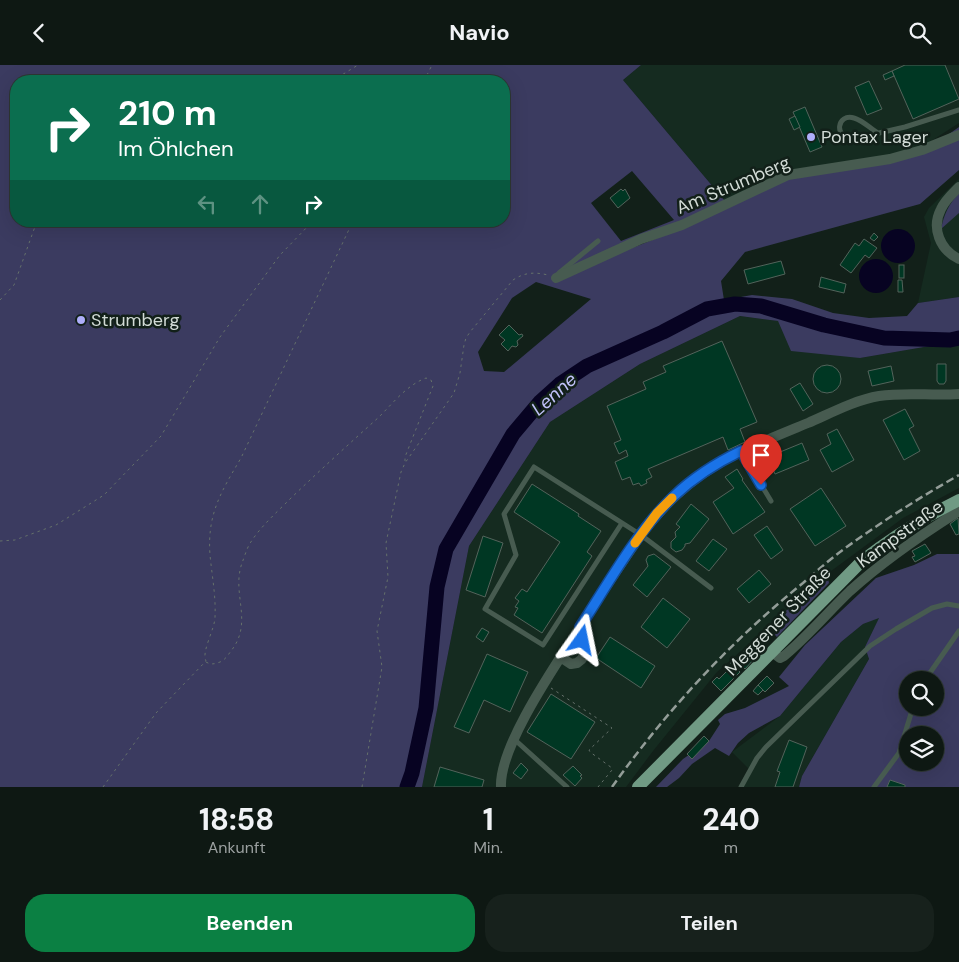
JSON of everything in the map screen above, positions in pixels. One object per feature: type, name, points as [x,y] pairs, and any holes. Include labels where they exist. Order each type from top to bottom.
[{"type":"main road","name":"Meggener Straße","points":[[638,787],[823,599],[864,560],[892,537],[914,523],[959,500]]},
{"type":"street","name":"Am Strumberg","points":[[556,278],[641,239],[682,225],[781,178],[795,174],[890,159],[922,150],[959,135]]},
{"type":"street","points":[[959,187],[941,208],[936,228],[942,245],[948,252],[959,259]]},
{"type":"street","points":[[501,787],[502,771],[514,739],[544,684],[641,535],[657,513],[674,495],[694,478],[741,451],[859,402],[896,394],[959,394]]},
{"type":"street","name":"Kampstraße","points":[[772,652],[780,658],[784,656],[844,597],[874,571],[959,511]]},
{"type":"street","points":[[563,654],[571,664],[582,659],[584,653],[580,627]]},
{"type":"lane","points":[[878,133],[854,118],[845,118],[840,122],[839,126],[840,132],[848,139],[853,139],[905,127],[959,110]]},
{"type":"lane","points":[[556,278],[559,272],[598,241]]},
{"type":"lane","points":[[741,451],[771,501]]},
{"type":"lane","points":[[622,523],[542,645],[485,609],[516,555],[504,514],[534,467],[641,535],[711,588]]},
{"type":"lane","points":[[741,787],[757,758],[766,747],[870,646],[932,609],[947,604],[959,606]]},
{"type":"lane","points":[[931,671],[959,631]]},
{"type":"lane","points":[[874,787],[899,753],[910,716]]},
{"type":"lane","points":[[514,739],[567,787]]},
{"type":"path","points":[[342,75],[358,65]]},
{"type":"path","points":[[0,300],[14,285],[36,227]]},
{"type":"path","points":[[0,541],[15,540],[56,525],[104,495],[161,436],[220,337],[280,255],[307,227]]},
{"type":"path","points":[[350,227],[241,458],[219,495],[214,511],[210,554],[215,593],[215,617],[204,653],[209,664],[224,661],[241,634],[243,615],[240,597],[241,566],[249,545],[270,519],[319,471],[404,393],[426,378],[431,380],[433,386],[405,463]]},
{"type":"path","points":[[362,787],[382,667],[377,631],[388,577],[386,543],[401,472],[405,463],[454,393],[460,373],[466,338],[470,332],[509,285],[518,277],[532,273],[556,278]]},
{"type":"path","points":[[103,787],[156,713],[206,661]]},
{"type":"path","points":[[544,684],[612,727],[612,730],[589,750],[612,768],[598,787]]},
{"type":"shaded area","points":[[0,65],[641,65],[623,80],[725,201],[597,262],[695,223],[795,176],[922,153],[959,127],[959,170],[920,204],[745,252],[721,281],[724,300],[752,295],[792,299],[833,313],[869,318],[907,316],[918,303],[959,297],[959,341],[860,358],[791,351],[778,321],[740,316],[640,364],[550,422],[469,546],[422,787],[0,787]],"holes":[[[632,171],[674,220],[621,241],[591,203]],[[536,282],[591,299],[504,372],[484,371],[478,352],[512,298]]]},
{"type":"shaded area","points":[[641,65],[959,65],[959,123],[922,147],[725,201],[623,80]]},
{"type":"shaded area","points":[[959,179],[959,297],[918,303],[931,243],[924,217],[929,208]]},
{"type":"shaded area","points":[[959,193],[959,213],[941,229],[947,209]]},
{"type":"shaded area","points":[[898,229],[905,230],[910,234],[914,239],[914,253],[910,258],[905,262],[898,263],[891,262],[886,258],[882,253],[881,246],[882,239],[886,234],[891,230]]},
{"type":"shaded area","points":[[876,259],[883,260],[888,264],[892,269],[892,283],[888,288],[883,292],[876,293],[869,292],[864,288],[860,283],[859,276],[860,269],[864,264],[869,260]]},
{"type":"shaded area","points":[[740,316],[778,321],[860,358],[959,341],[959,488],[903,518],[827,574],[717,672],[626,787],[422,787],[469,546],[550,422],[640,364]]},
{"type":"shaded area","points":[[937,554],[959,554],[959,787],[799,787],[802,776],[869,659],[865,647],[879,618],[863,624],[841,642],[780,716],[749,733],[738,743],[729,756],[715,748],[692,764],[679,778],[667,787],[656,787],[683,759],[709,741],[720,724],[718,720],[725,714],[745,708],[789,686],[779,677],[805,645],[876,578],[914,565]]},
{"type":"shaded area","points":[[827,574],[829,583],[777,637],[767,628]]},
{"type":"shaded area","points":[[880,617],[865,647],[869,659],[802,776],[799,787],[740,787],[750,770],[732,752],[780,716],[841,642],[863,624]]},
{"type":"building","points":[[905,65],[945,65],[959,99],[913,119],[892,71]]},
{"type":"building","points":[[892,71],[894,76],[885,80],[883,75]]},
{"type":"building","points":[[869,81],[882,109],[867,115],[855,87]]},
{"type":"building","name":"Pontax Lager","points":[[805,107],[822,147],[810,152],[793,112]]},
{"type":"building","points":[[795,116],[800,127],[794,130],[789,119]]},
{"type":"building","points":[[621,189],[623,191],[625,189],[630,198],[618,208],[610,198]]},
{"type":"building","points":[[874,233],[878,237],[874,241],[870,238]]},
{"type":"building","points":[[864,239],[877,248],[869,258],[865,255],[851,273],[840,265],[855,243],[859,246]]},
{"type":"building","points":[[781,261],[785,274],[748,284],[744,270]]},
{"type":"building","points":[[899,265],[904,265],[904,278],[899,278]]},
{"type":"building","points":[[821,277],[846,284],[844,293],[819,287]]},
{"type":"building","points":[[898,280],[902,280],[903,292],[898,292]]},
{"type":"building","points":[[509,325],[519,335],[522,334],[523,336],[517,341],[518,345],[516,347],[512,346],[508,351],[501,344],[505,340],[499,335]]},
{"type":"building","points":[[722,341],[757,422],[740,429],[745,442],[728,450],[723,437],[648,469],[652,477],[641,486],[639,483],[633,485],[630,477],[622,480],[615,462],[628,456],[626,450],[619,454],[614,443],[621,440],[607,406],[646,389],[643,382],[666,372],[663,366]]},
{"type":"building","points":[[937,364],[946,364],[946,381],[944,384],[939,384],[937,381]]},
{"type":"building","points":[[827,365],[837,369],[841,379],[837,389],[827,393],[817,389],[813,379],[817,369]]},
{"type":"building","points":[[891,366],[894,381],[872,386],[868,371]]},
{"type":"building","points":[[800,383],[813,404],[803,411],[790,389]]},
{"type":"building","points":[[905,409],[914,426],[909,429],[920,451],[904,460],[883,420]]},
{"type":"building","points":[[837,429],[854,460],[832,472],[820,450],[831,444],[827,434]]},
{"type":"building","points":[[802,443],[809,460],[775,474],[768,457]]},
{"type":"building","points":[[737,469],[742,480],[765,512],[733,534],[713,502],[734,488],[725,477]]},
{"type":"building","points":[[532,484],[579,514],[578,516],[601,531],[587,552],[592,556],[542,633],[514,615],[518,608],[515,607],[519,601],[515,598],[522,589],[527,592],[560,542],[514,512]]},
{"type":"building","points":[[821,488],[846,526],[815,546],[790,509]]},
{"type":"building","points":[[691,504],[709,519],[690,543],[685,544],[682,550],[676,552],[671,548],[671,542],[676,537],[675,532],[680,527],[676,524]]},
{"type":"building","points":[[958,518],[959,534],[956,535],[950,524]]},
{"type":"building","points":[[767,526],[783,550],[771,559],[754,535]]},
{"type":"building","points":[[483,536],[503,543],[485,597],[466,590]]},
{"type":"building","points":[[713,539],[727,549],[709,571],[696,561]]},
{"type":"building","points":[[925,544],[931,553],[915,562],[912,557],[915,556],[912,551]]},
{"type":"building","points":[[654,554],[671,567],[647,597],[633,585],[648,566],[646,560],[648,556]]},
{"type":"building","points":[[759,570],[771,584],[749,603],[737,589]]},
{"type":"building","points":[[663,598],[690,619],[667,648],[641,627]]},
{"type":"building","points":[[482,628],[489,632],[483,642],[476,637]]},
{"type":"building","points":[[610,637],[655,666],[641,688],[596,658]]},
{"type":"building","points":[[751,644],[759,653],[753,658],[745,650]]},
{"type":"building","points":[[745,650],[754,659],[745,669],[737,661]]},
{"type":"building","points":[[487,654],[528,672],[510,712],[484,700],[469,733],[454,727]]},
{"type":"building","points":[[733,660],[741,665],[740,667],[737,665],[735,667],[730,663]]},
{"type":"building","points":[[733,665],[740,672],[721,691],[712,682],[717,677],[719,679]]},
{"type":"building","points":[[767,676],[774,683],[765,692],[758,685]]},
{"type":"building","points":[[758,685],[763,690],[758,695],[753,691]]},
{"type":"building","points":[[551,694],[595,722],[571,759],[527,732]]},
{"type":"building","points":[[704,736],[709,741],[692,759],[687,754]]},
{"type":"building","points":[[789,740],[807,747],[793,787],[775,787],[780,772],[777,771]]},
{"type":"building","points":[[521,763],[528,770],[521,779],[513,773]]},
{"type":"building","points":[[573,766],[582,775],[580,776],[582,778],[575,786],[563,775]]},
{"type":"building","points":[[440,767],[484,780],[482,787],[434,787]]},
{"type":"building","points":[[890,780],[905,785],[905,787],[887,787]]},
{"type":"waterway","name":"Lenne","points":[[407,787],[412,773],[426,708],[437,587],[446,549],[513,434],[540,402],[560,384],[587,366],[663,332],[707,309],[735,304],[761,306],[824,325],[884,338],[950,340],[959,338]]},
{"type":"railway","points":[[612,787],[677,704],[750,629],[834,557],[858,539],[929,492],[959,475]]},
{"type":"slow traffic","points":[[635,543],[657,513],[672,498]]},
{"type":"place","name":"Pontax Lager","points":[[811,137]]},
{"type":"place","name":"Strumberg","points":[[81,320]]},
{"type":"route","points":[[582,640],[580,627],[641,535],[657,513],[674,495],[694,478],[741,451],[761,485]]}]
